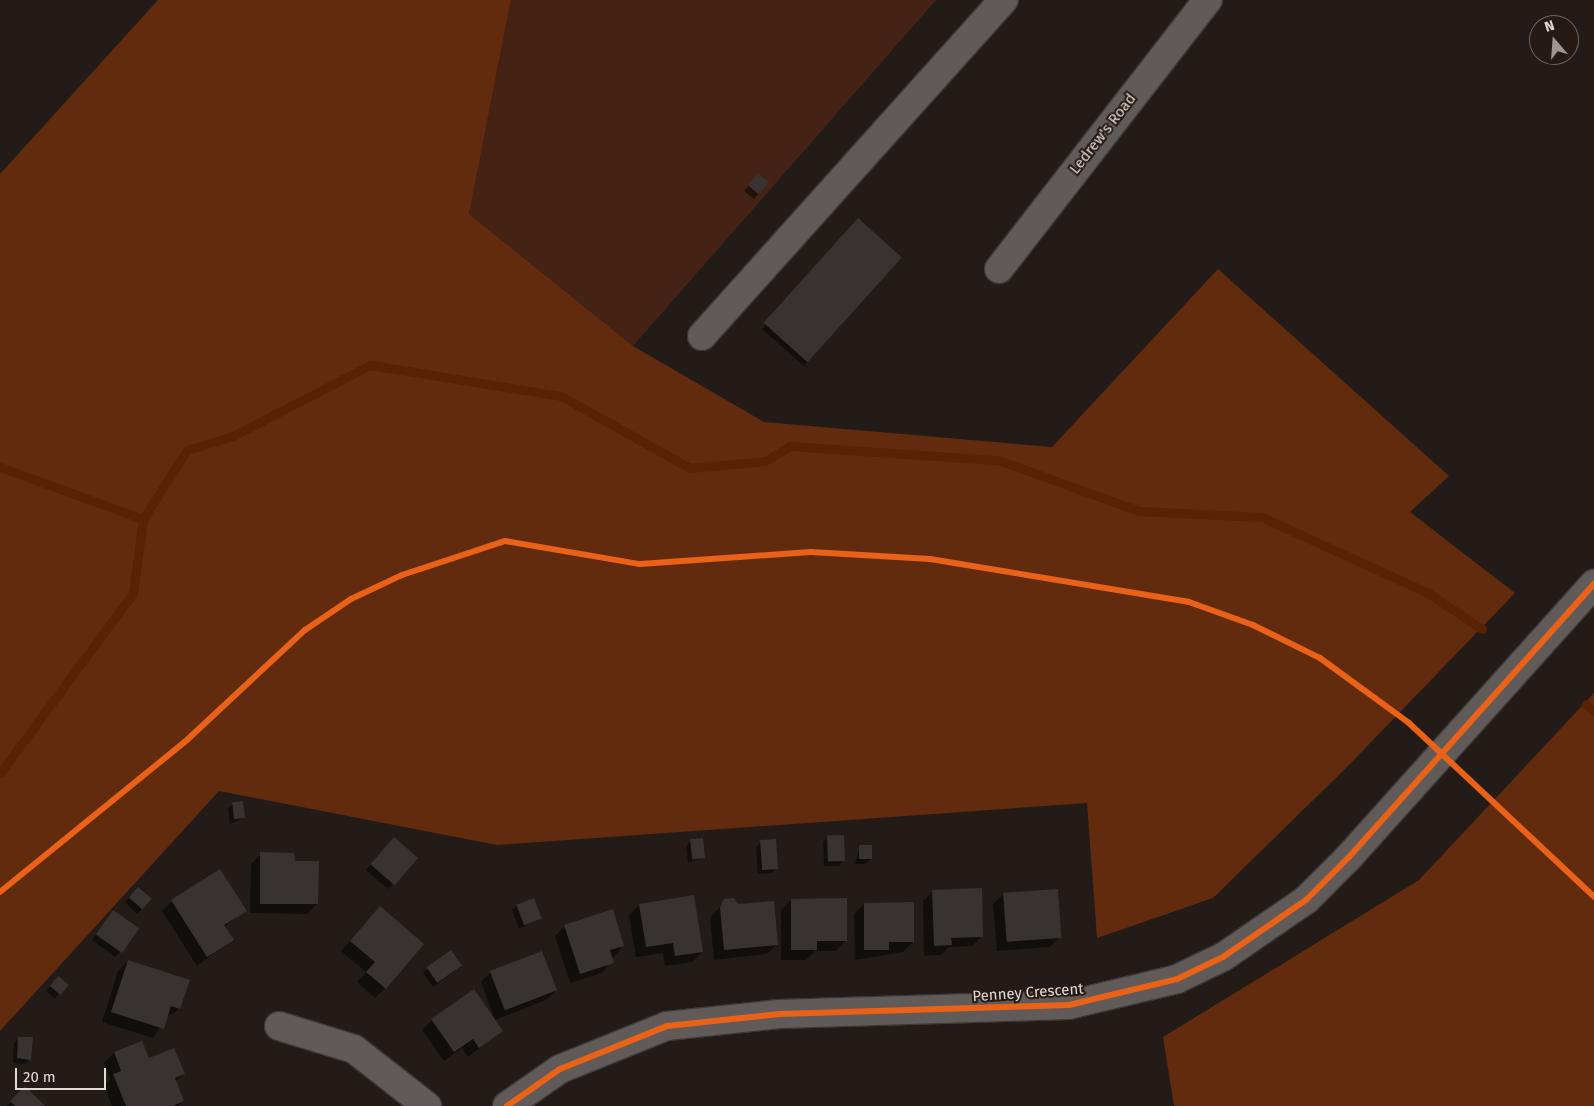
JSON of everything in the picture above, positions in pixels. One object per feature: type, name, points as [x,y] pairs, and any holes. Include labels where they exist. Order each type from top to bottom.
[{"type":"street","points":[[702,336],[1004,0]]},
{"type":"street","name":"Ledrew's Road","points":[[999,269],[1208,0]]},
{"type":"street","name":"Penney Crescent","points":[[507,1106],[560,1069],[668,1026],[779,1014],[1069,1005],[1177,979],[1264,933],[1306,900],[1446,754],[1594,584]]},
{"type":"street","points":[[279,1026],[354,1049],[427,1106]]},
{"type":"shaded area","points":[[158,0],[511,0],[469,214],[633,346],[764,422],[1052,447],[1218,269],[1449,476],[1410,512],[1515,593],[1347,767],[1213,898],[1097,938],[1087,803],[497,845],[219,791],[0,1031],[0,174]]},
{"type":"shaded area","points":[[511,0],[936,0],[633,346],[469,214]]},
{"type":"shaded area","points":[[1594,693],[1594,1106],[1174,1106],[1163,1037],[1419,880]]},
{"type":"building","points":[[758,173],[769,182],[759,194],[748,185]]},
{"type":"building","points":[[858,218],[902,257],[807,362],[764,323]]},
{"type":"building","points":[[243,801],[245,818],[234,819],[232,802]]},
{"type":"building","points":[[844,835],[845,861],[828,862],[827,836]]},
{"type":"building","points":[[394,837],[418,858],[395,885],[370,864]]},
{"type":"building","points":[[703,838],[705,858],[692,859],[690,839]]},
{"type":"building","points":[[776,839],[778,869],[762,870],[760,840]]},
{"type":"building","points":[[859,845],[872,845],[872,859],[859,859]]},
{"type":"building","points":[[260,852],[294,853],[295,861],[319,861],[318,904],[260,904]]},
{"type":"building","points":[[220,869],[247,911],[224,925],[234,940],[207,957],[171,900]]},
{"type":"building","points":[[138,887],[152,899],[142,909],[129,898]]},
{"type":"building","points":[[982,888],[983,937],[951,938],[952,945],[934,946],[932,890]]},
{"type":"building","points":[[1058,889],[1061,938],[1007,942],[1003,893]]},
{"type":"building","points":[[694,895],[703,952],[675,956],[673,943],[646,947],[639,904]]},
{"type":"building","points":[[534,898],[542,919],[524,925],[516,905]]},
{"type":"building","points":[[734,898],[738,904],[774,901],[778,945],[724,950],[720,907],[724,899]]},
{"type":"building","points":[[847,898],[847,941],[817,941],[817,950],[791,950],[791,899]]},
{"type":"building","points":[[914,902],[914,942],[889,942],[889,950],[864,950],[864,903]]},
{"type":"building","points":[[380,906],[424,944],[386,989],[366,972],[375,962],[350,941]]},
{"type":"building","points":[[613,909],[624,946],[610,950],[614,963],[580,974],[564,925]]},
{"type":"building","points":[[113,910],[139,928],[122,953],[96,935]]},
{"type":"building","points":[[451,950],[462,966],[437,983],[426,967]]},
{"type":"building","points":[[542,951],[557,990],[505,1010],[490,971]]},
{"type":"building","points":[[128,960],[190,980],[180,1009],[171,1006],[164,1029],[111,1012]]},
{"type":"building","points":[[58,976],[69,985],[61,995],[50,986]]},
{"type":"building","points":[[474,989],[503,1031],[479,1048],[473,1039],[454,1052],[431,1019]]},
{"type":"building","points":[[18,1037],[33,1037],[31,1060],[17,1058]]},
{"type":"building","points":[[142,1041],[149,1058],[174,1048],[185,1074],[175,1078],[184,1101],[173,1106],[126,1106],[113,1074],[121,1071],[114,1052]]},
{"type":"building","points":[[25,1086],[45,1106],[15,1106],[10,1101]]},
{"type":"waterway","points":[[0,773],[133,593],[143,519],[187,450],[233,436],[370,365],[561,396],[690,468],[765,461],[790,446],[998,460],[1139,511],[1262,517],[1428,593],[1482,629]]},
{"type":"waterway","points":[[0,467],[143,519]]},
{"type":"waterway","points":[[1586,704],[1594,711]]},
{"type":"cycle path","points":[[0,892],[188,739],[305,630],[351,599],[402,575],[505,541],[640,564],[811,552],[930,559],[1189,602],[1253,625],[1320,658],[1409,723],[1594,897]]},
{"type":"cycle path","points":[[507,1106],[560,1069],[667,1026],[779,1014],[1069,1005],[1177,979],[1223,957],[1306,900],[1349,857],[1594,584]]}]
